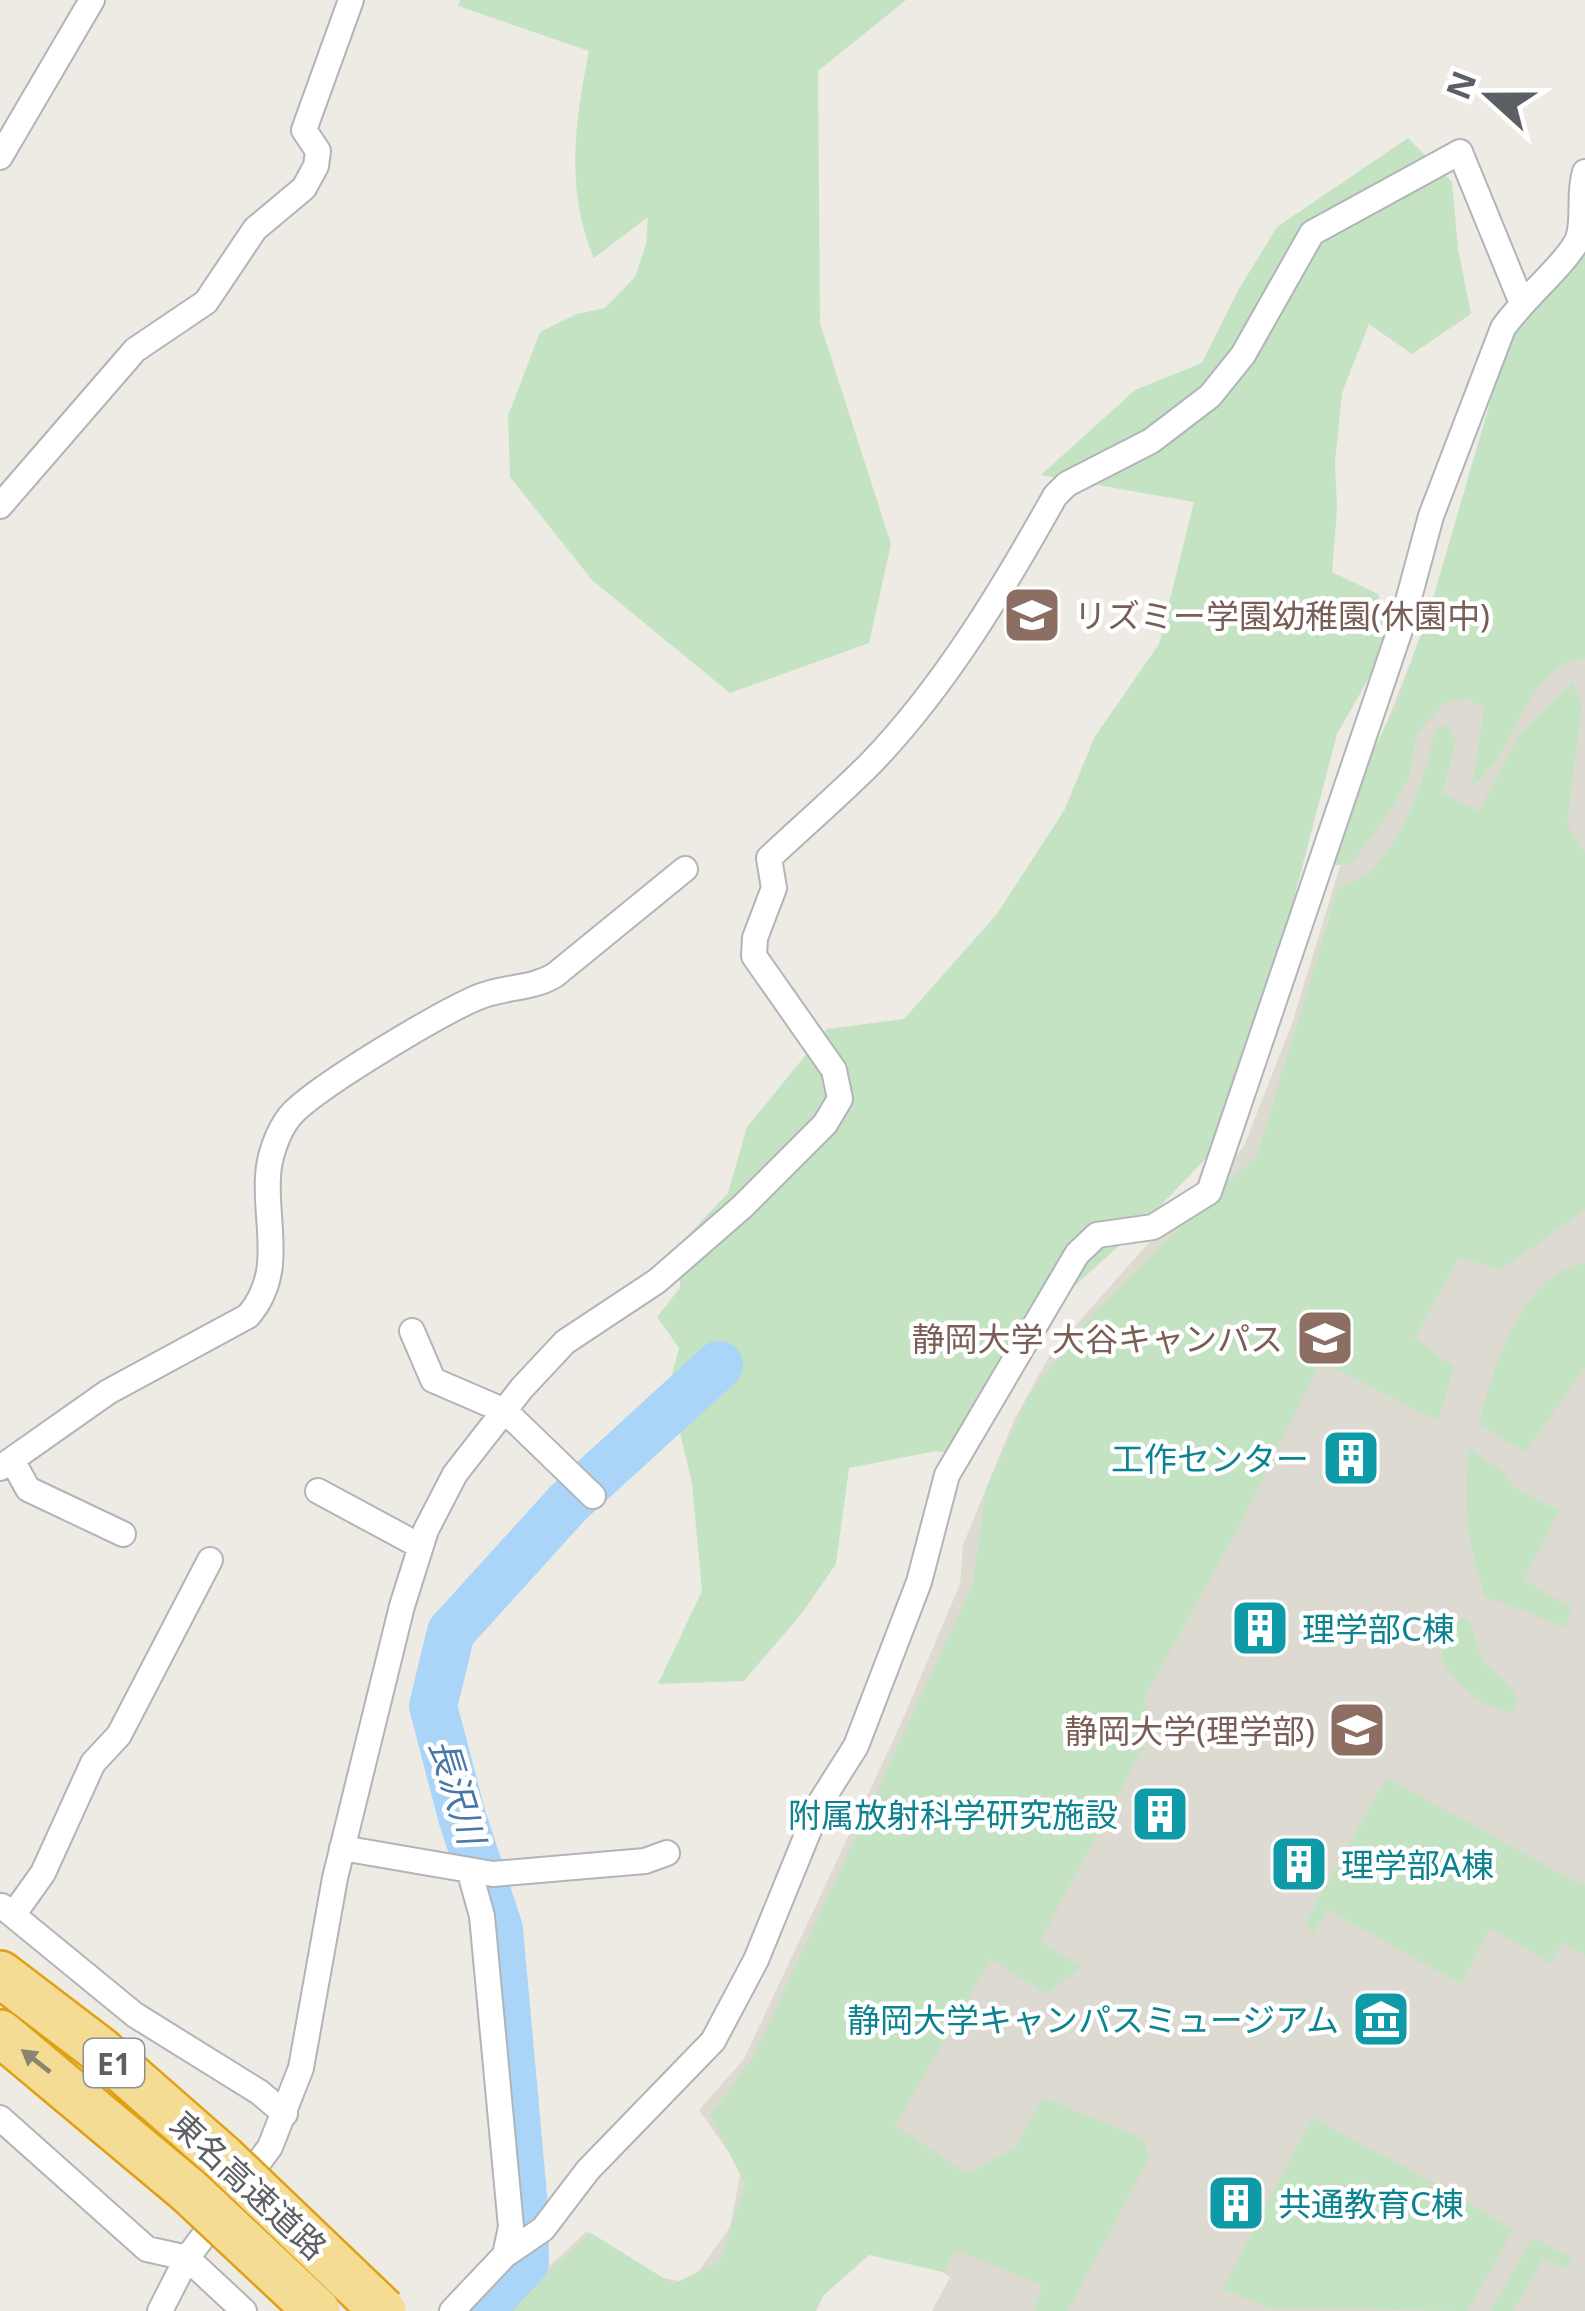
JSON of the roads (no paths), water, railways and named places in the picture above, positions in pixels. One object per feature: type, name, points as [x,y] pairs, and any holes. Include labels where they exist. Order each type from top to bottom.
[{"type":"highway","name":"東名高速道路","points":[[0,1974],[101,2051],[223,2158],[383,2311]]},
{"type":"highway","name":"東名高速道路","points":[[0,2033],[189,2191],[317,2311]]},
{"type":"street","points":[[0,157],[92,0]]},
{"type":"street","points":[[0,506],[135,350],[206,302],[255,229],[304,188],[318,151],[304,130],[351,0]]},
{"type":"street","points":[[160,2311],[187,2258],[270,2147],[285,2114],[301,2068],[342,1848],[396,1628],[420,1546],[455,1474],[565,1342],[657,1281],[742,1207],[825,1124],[839,1099],[834,1070],[754,956],[755,938],[774,888],[769,858],[872,761],[925,696],[980,621],[1055,496],[1067,484],[1151,441],[1210,396],[1243,355],[1312,233],[1460,152],[1521,301]]},
{"type":"street","points":[[452,2311],[506,2254],[543,2229],[588,2170],[712,2041],[756,1960],[820,1803],[856,1746],[919,1582],[947,1474],[1077,1254],[1097,1234],[1153,1226],[1209,1192],[1401,627],[1431,516],[1503,328],[1521,301],[1572,250],[1580,234],[1580,188],[1585,172]]},
{"type":"street","points":[[123,1534],[28,1489],[6,1464],[108,1393],[248,1316],[261,1300],[272,1269],[268,1174],[274,1147],[290,1116],[322,1091],[480,996],[538,985],[555,975],[685,868]]},
{"type":"street","points":[[412,1331],[433,1380],[505,1411],[585,1488]]},
{"type":"street","points":[[318,1491],[420,1546]]},
{"type":"street","points":[[210,1560],[119,1735],[93,1763],[43,1873],[6,1910],[135,2015],[259,2092],[285,2114]]},
{"type":"street","points":[[342,1848],[478,1874],[645,1861],[667,1853]]},
{"type":"street","points":[[478,1874],[511,2227],[506,2254]]},
{"type":"street","points":[[0,2118],[147,2249],[187,2258],[244,2311]]},
{"type":"waterway","name":"長沢川","points":[[480,2311],[525,2262],[524,2207],[499,1929],[462,1817],[433,1706],[451,1632],[569,1502],[719,1365]]},
{"type":"place","name":"リズミー学園幼稚園(休園中)","points":[[1032,615]]},
{"type":"place","name":"静岡大学 大谷キャンパス","points":[[1325,1338]]},
{"type":"place","name":"工作センター","points":[[1351,1458]]},
{"type":"place","name":"理学部C棟","points":[[1260,1628]]},
{"type":"place","name":"静岡大学(理学部)","points":[[1357,1730]]},
{"type":"place","name":"附属放射科学研究施設","points":[[1160,1814]]},
{"type":"place","name":"理学部A棟","points":[[1299,1864]]},
{"type":"place","name":"静岡大学キャンパスミュージアム","points":[[1381,2019]]},
{"type":"place","name":"共通教育C棟","points":[[1236,2203]]}]
